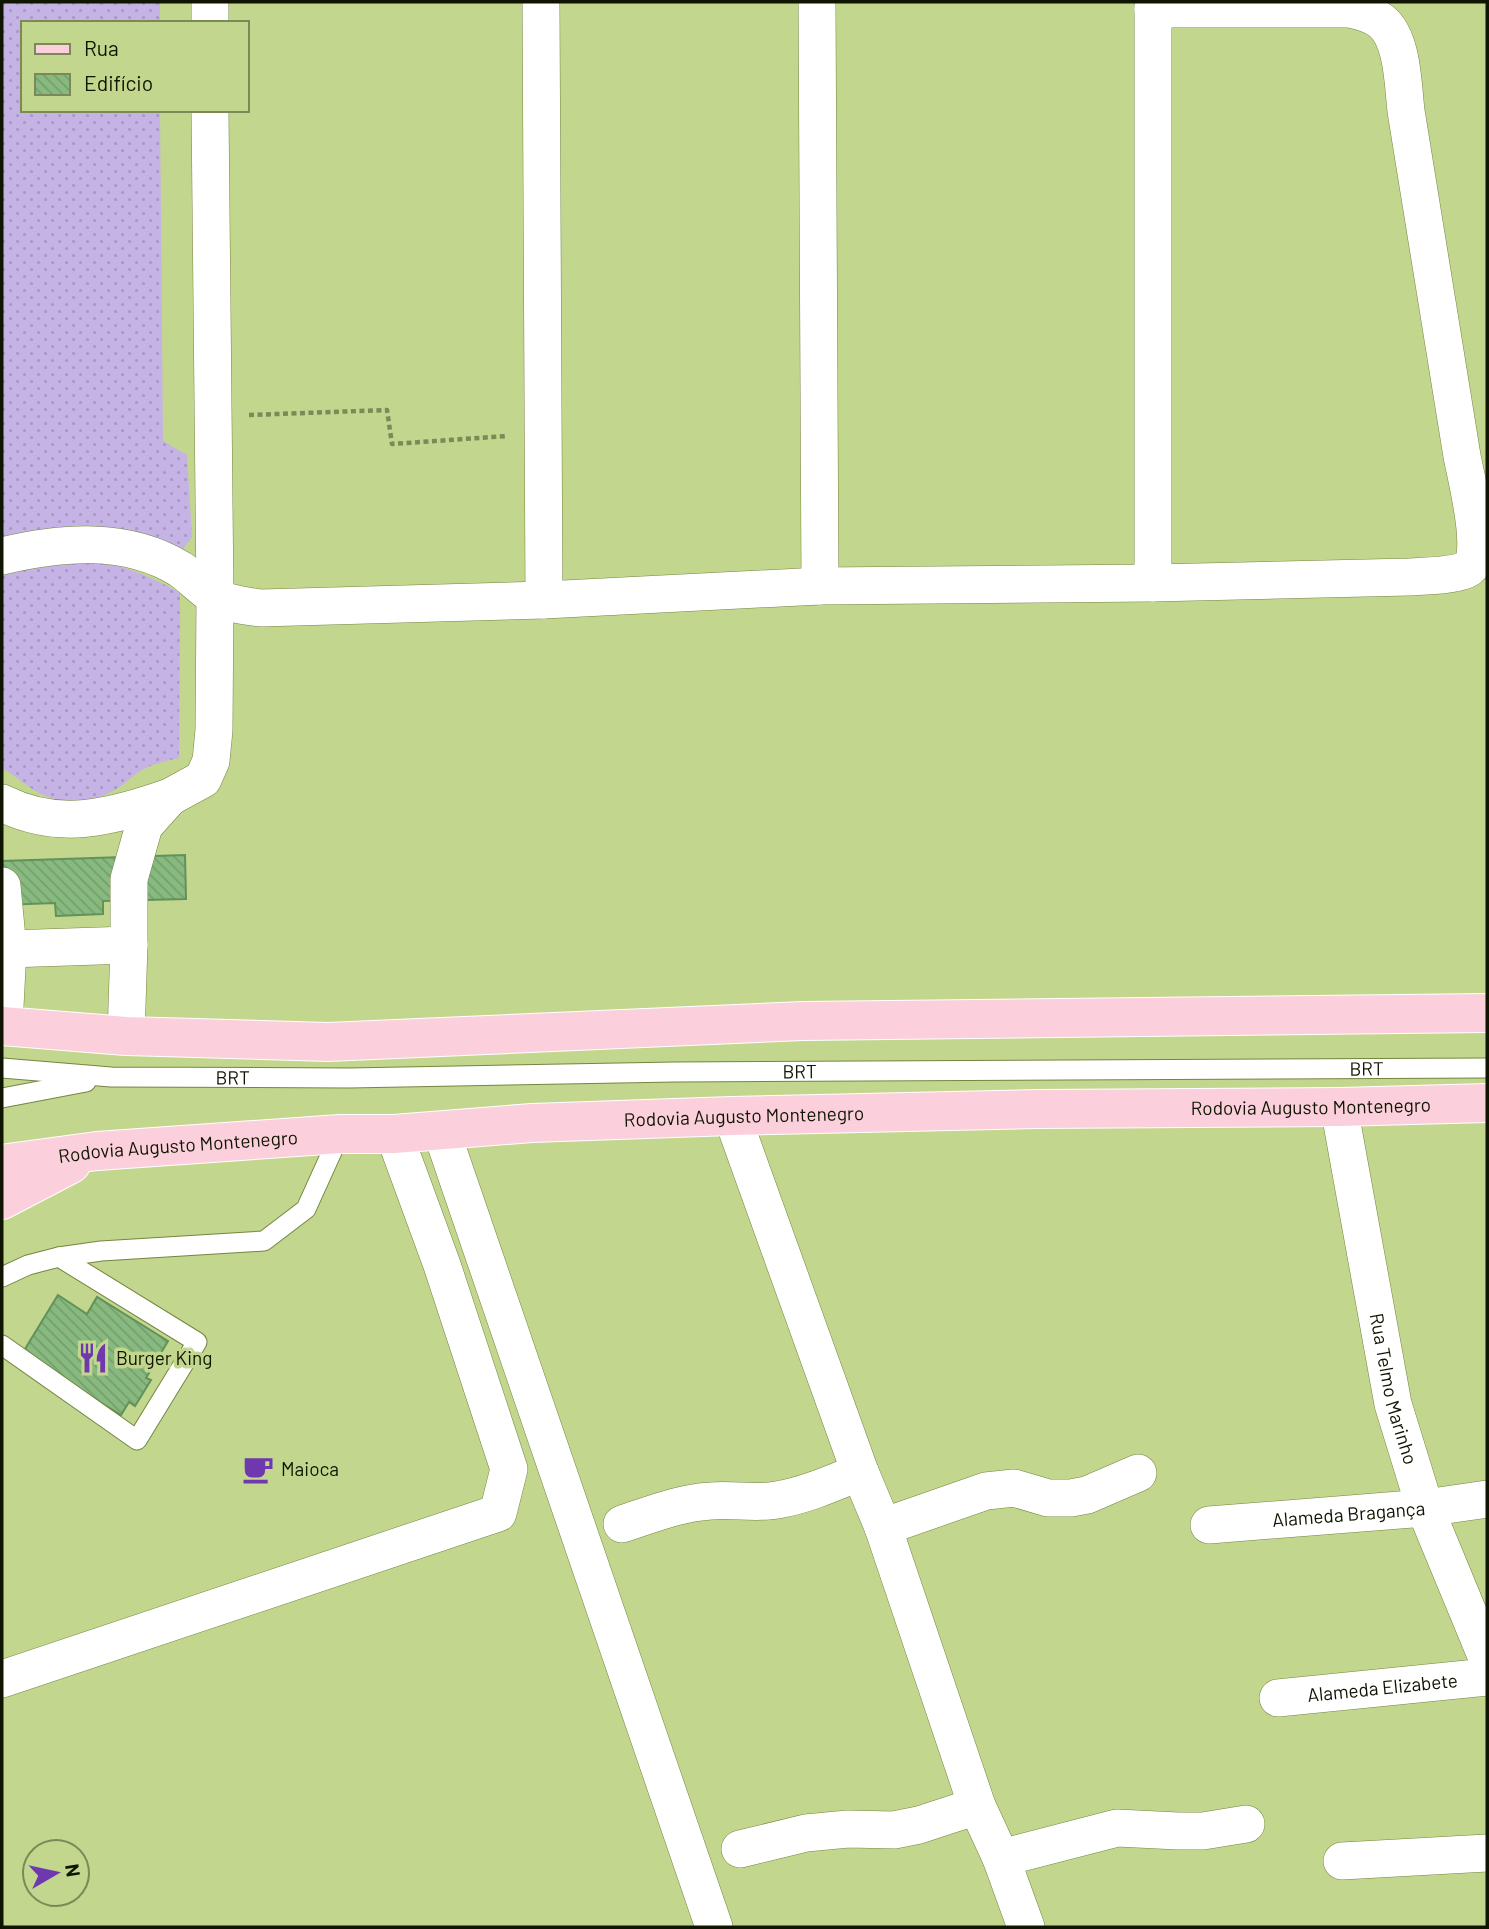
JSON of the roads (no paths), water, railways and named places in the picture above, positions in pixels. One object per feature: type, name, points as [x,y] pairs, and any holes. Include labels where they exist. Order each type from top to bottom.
[{"type":"main road","points":[[3,1026],[126,1036],[328,1042],[803,1021],[1487,1013]]},
{"type":"main road","name":"Rodovia Augusto Montenegro","points":[[2,1164],[97,1152],[531,1123],[1037,1109],[1487,1103]]},
{"type":"main road","points":[[2,1200],[97,1152]]},
{"type":"street","points":[[210,2],[210,21]]},
{"type":"street","points":[[541,2],[544,600]]},
{"type":"street","points":[[817,2],[820,586]]},
{"type":"street","points":[[2,556],[67,544],[113,546],[146,553],[180,569],[215,597],[261,608],[544,600],[820,586],[1153,583],[1422,576],[1447,574],[1469,568],[1475,560],[1476,552],[1472,509],[1399,55],[1393,35],[1382,21],[1368,14],[1350,9],[1153,5],[1153,583]]},
{"type":"street","points":[[2,803],[34,817],[72,820],[104,817],[170,797],[203,779],[211,761],[214,730],[215,597],[210,112]]},
{"type":"street","points":[[126,1036],[129,879],[144,826],[170,797]]},
{"type":"street","points":[[2,886],[8,949],[3,1026]]},
{"type":"street","points":[[8,949],[129,945]]},
{"type":"street","name":"Rua Telmo Marinho","points":[[1339,1107],[1393,1404],[1425,1508],[1487,1658]]},
{"type":"street","points":[[732,1116],[860,1472],[883,1527],[977,1806],[1001,1858],[1026,1927]]},
{"type":"street","points":[[441,1130],[714,1927]]},
{"type":"street","points":[[2,1679],[498,1513],[509,1469],[442,1265],[394,1134]]},
{"type":"street","points":[[622,1524],[682,1504],[716,1500],[775,1501],[800,1495],[860,1472]]},
{"type":"street","points":[[883,1527],[986,1490],[1014,1489],[1048,1498],[1071,1498],[1087,1495],[1138,1473]]},
{"type":"street","name":"Alameda Bragança","points":[[1209,1525],[1425,1508],[1487,1499]]},
{"type":"street","name":"Alameda Elizabete","points":[[1278,1698],[1487,1677]]},
{"type":"street","points":[[740,1849],[806,1833],[848,1829],[894,1830],[919,1825],[977,1806]]},
{"type":"street","points":[[1001,1858],[1117,1828],[1166,1832],[1246,1824]]},
{"type":"street","points":[[1342,1861],[1487,1853]]},
{"type":"lane","name":"BRT","points":[[2,1068],[111,1077],[349,1078],[675,1072],[1487,1068]]},
{"type":"lane","name":"BRT","points":[[2,1098],[111,1077]]},
{"type":"lane","points":[[2,1277],[28,1265],[101,1251],[264,1241],[306,1209],[340,1134]]},
{"type":"lane","points":[[2,1345],[137,1440],[197,1342],[60,1257]]},
{"type":"place","name":"Burger King","points":[[93,1358]]},
{"type":"place","name":"Maioca","points":[[258,1469]]}]
